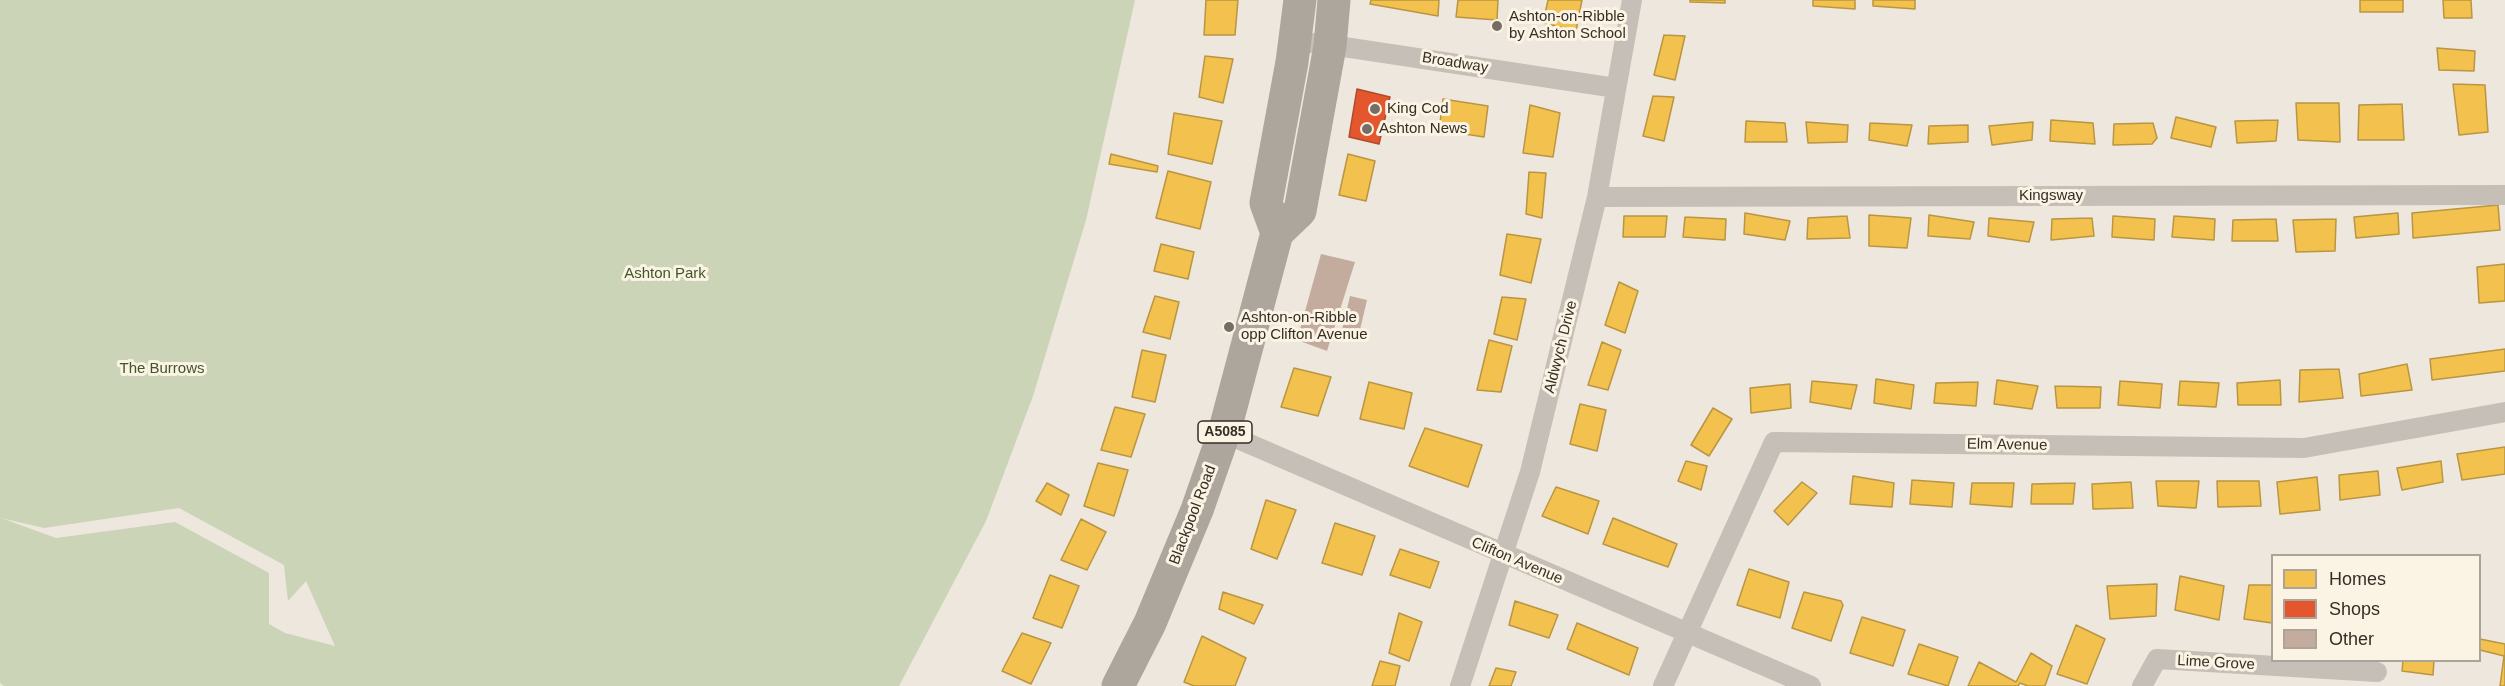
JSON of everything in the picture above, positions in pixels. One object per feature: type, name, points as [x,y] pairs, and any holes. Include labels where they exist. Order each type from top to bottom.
[{"type":"highway","points":[[1300,0],[1266,203],[1277,233],[1300,211],[1330,46],[1334,0]]},
{"type":"highway","name":"Blackpool Road","points":[[1118,686],[1150,623],[1197,510],[1224,433],[1277,233]]},
{"type":"street","name":"Aldwych Drive","points":[[1460,686],[1530,472],[1597,197],[1632,0]]},
{"type":"street","name":"Broadway","points":[[1294,41],[1616,88]]},
{"type":"street","name":"Kingsway","points":[[1597,197],[2505,195]]},
{"type":"street","name":"Elm Avenue","points":[[1663,686],[1774,442],[2304,448],[2505,412]]},
{"type":"street","name":"Clifton Avenue","points":[[1224,433],[1811,686]]},
{"type":"street","name":"Lime Grove","points":[[2142,686],[2157,659],[2377,672]]},
{"type":"green space","name":"Ashton Park","points":[[0,0],[1135,0],[1086,220],[1033,396],[986,521],[899,686],[4,686],[0,683]],"holes":[[[179,508],[284,565],[288,601],[306,581],[335,646],[285,633],[269,624],[269,573],[175,522],[56,538],[1,518],[44,528]]]},
{"type":"building: Homes","points":[[1206,0],[1238,0],[1235,35],[1204,35]]},
{"type":"building: Homes","points":[[1371,0],[1439,0],[1438,16],[1370,4]]},
{"type":"building: Homes","points":[[1458,0],[1498,0],[1497,20],[1456,17]]},
{"type":"building: Homes","points":[[1548,0],[1582,0],[1576,31],[1543,23]]},
{"type":"building: Homes","points":[[1690,0],[1725,0],[1725,3],[1690,2]]},
{"type":"building: Homes","points":[[1813,0],[1855,0],[1855,9],[1813,6]]},
{"type":"building: Homes","points":[[1873,0],[1915,0],[1915,9],[1873,6]]},
{"type":"building: Homes","points":[[2360,0],[2403,0],[2403,12],[2360,12]]},
{"type":"building: Homes","points":[[2443,0],[2471,0],[2472,18],[2444,18]]},
{"type":"building: Homes","points":[[1664,35],[1685,36],[1675,80],[1654,75]]},
{"type":"building: Homes","points":[[2437,48],[2475,51],[2474,71],[2439,70]]},
{"type":"building: Homes","points":[[1205,56],[1233,59],[1223,103],[1199,97]]},
{"type":"building: Homes","points":[[2453,84],[2485,85],[2488,132],[2459,135]]},
{"type":"building: Homes","points":[[1653,96],[1674,97],[1664,141],[1643,136]]},
{"type":"building: Homes","points":[[1443,99],[1488,106],[1484,137],[1439,130]]},
{"type":"building: Homes","points":[[2296,103],[2339,103],[2340,142],[2298,140]]},
{"type":"building: Homes","points":[[2402,104],[2404,140],[2358,140],[2359,105]]},
{"type":"building: Homes","points":[[1530,105],[1560,113],[1553,157],[1523,153]]},
{"type":"building: Homes","points":[[1174,113],[1222,121],[1212,164],[1168,154]]},
{"type":"building: Homes","points":[[2176,117],[2216,127],[2211,147],[2171,138]]},
{"type":"building: Homes","points":[[2051,120],[2093,123],[2095,144],[2050,141]]},
{"type":"building: Homes","points":[[2278,120],[2276,141],[2237,143],[2235,121]]},
{"type":"building: Homes","points":[[1746,121],[1785,123],[1787,142],[1745,142]]},
{"type":"building: Homes","points":[[1806,122],[1848,125],[1847,142],[1808,143]]},
{"type":"building: Homes","points":[[2033,122],[2032,140],[1992,145],[1989,126]]},
{"type":"building: Homes","points":[[1870,123],[1912,125],[1907,146],[1869,140]]},
{"type":"building: Homes","points":[[2153,123],[2157,138],[2152,144],[2113,145],[2114,124]]},
{"type":"building: Homes","points":[[1968,125],[1968,142],[1928,144],[1929,126]]},
{"type":"building: Homes","points":[[1111,154],[1158,166],[1157,172],[1109,164]]},
{"type":"building: Homes","points":[[1348,154],[1375,161],[1366,201],[1339,195]]},
{"type":"building: Homes","points":[[1168,171],[1211,182],[1200,229],[1156,218]]},
{"type":"building: Homes","points":[[1529,172],[1546,173],[1542,218],[1526,214]]},
{"type":"building: Homes","points":[[2498,205],[2500,230],[2413,238],[2412,213]]},
{"type":"building: Homes","points":[[1745,213],[1790,221],[1785,240],[1744,234]]},
{"type":"building: Homes","points":[[2398,213],[2399,234],[2356,238],[2354,217]]},
{"type":"building: Homes","points":[[1869,215],[1911,218],[1907,248],[1869,246]]},
{"type":"building: Homes","points":[[1929,215],[1974,222],[1970,239],[1928,236]]},
{"type":"building: Homes","points":[[1624,216],[1667,216],[1665,237],[1623,237]]},
{"type":"building: Homes","points":[[1847,216],[1850,238],[1807,239],[1808,218]]},
{"type":"building: Homes","points":[[2113,216],[2155,219],[2154,240],[2112,237]]},
{"type":"building: Homes","points":[[2174,216],[2215,219],[2214,240],[2172,237]]},
{"type":"building: Homes","points":[[1685,217],[1726,219],[1725,240],[1683,237]]},
{"type":"building: Homes","points":[[1989,218],[2034,222],[2029,242],[1988,236]]},
{"type":"building: Homes","points":[[2092,218],[2094,236],[2051,240],[2052,219]]},
{"type":"building: Homes","points":[[2276,219],[2278,241],[2232,241],[2233,220]]},
{"type":"building: Homes","points":[[2336,219],[2335,251],[2296,252],[2293,220]]},
{"type":"building: Homes","points":[[1507,234],[1541,239],[1531,283],[1500,275]]},
{"type":"building: Homes","points":[[1161,244],[1194,252],[1188,279],[1154,271]]},
{"type":"building: Homes","points":[[2505,264],[2505,301],[2479,303],[2477,267]]},
{"type":"building: Homes","points":[[1619,282],[1638,291],[1625,333],[1605,325]]},
{"type":"building: Homes","points":[[1155,296],[1179,302],[1170,339],[1143,332]]},
{"type":"building: Homes","points":[[1502,297],[1526,299],[1517,340],[1494,334]]},
{"type":"building: Homes","points":[[1489,340],[1512,346],[1501,392],[1477,390]]},
{"type":"building: Homes","points":[[1602,342],[1621,350],[1608,390],[1588,385]]},
{"type":"building: Homes","points":[[2505,349],[2505,371],[2432,380],[2430,359]]},
{"type":"building: Homes","points":[[1142,350],[1166,355],[1155,402],[1132,397]]},
{"type":"building: Homes","points":[[2407,364],[2412,390],[2361,396],[2359,374]]},
{"type":"building: Homes","points":[[1294,368],[1331,377],[1318,416],[1281,407]]},
{"type":"building: Homes","points":[[2339,369],[2343,398],[2299,402],[2300,370]]},
{"type":"building: Homes","points":[[1876,379],[1914,385],[1911,409],[1874,403]]},
{"type":"building: Homes","points":[[1997,380],[2038,386],[2032,409],[1994,404]]},
{"type":"building: Homes","points":[[2280,380],[2281,405],[2238,405],[2237,383]]},
{"type":"building: Homes","points":[[1812,381],[1857,385],[1851,409],[1810,402]]},
{"type":"building: Homes","points":[[2120,381],[2162,384],[2160,408],[2118,405]]},
{"type":"building: Homes","points":[[2180,381],[2219,383],[2216,407],[2178,405]]},
{"type":"building: Homes","points":[[1369,382],[1412,393],[1404,429],[1360,419]]},
{"type":"building: Homes","points":[[1978,382],[1976,406],[1934,403],[1936,383]]},
{"type":"building: Homes","points":[[1790,384],[1791,408],[1751,413],[1750,388]]},
{"type":"building: Homes","points":[[2055,386],[2101,387],[2100,408],[2057,408]]},
{"type":"building: Homes","points":[[1580,404],[1606,410],[1597,451],[1570,444]]},
{"type":"building: Homes","points":[[1115,407],[1145,414],[1131,457],[1101,450]]},
{"type":"building: Homes","points":[[1713,408],[1732,419],[1709,456],[1691,445]]},
{"type":"building: Homes","points":[[1425,428],[1482,445],[1468,487],[1409,466]]},
{"type":"building: Homes","points":[[2505,447],[2505,474],[2462,480],[2457,454]]},
{"type":"building: Homes","points":[[1686,461],[1707,466],[1701,490],[1678,481]]},
{"type":"building: Homes","points":[[2441,461],[2443,482],[2402,490],[2397,468]]},
{"type":"building: Homes","points":[[1098,463],[1128,470],[1114,516],[1084,506]]},
{"type":"building: Homes","points":[[2378,471],[2380,495],[2340,500],[2339,475]]},
{"type":"building: Homes","points":[[1853,476],[1894,483],[1892,507],[1850,504]]},
{"type":"building: Homes","points":[[2317,477],[2320,510],[2280,514],[2277,482]]},
{"type":"building: Homes","points":[[1912,480],[1954,483],[1952,507],[1910,504]]},
{"type":"building: Homes","points":[[2156,481],[2199,481],[2196,508],[2158,506]]},
{"type":"building: Homes","points":[[2217,481],[2259,481],[2261,506],[2218,507]]},
{"type":"building: Homes","points":[[1802,482],[1817,493],[1788,525],[1774,511]]},
{"type":"building: Homes","points":[[2131,482],[2133,508],[2093,509],[2092,484]]},
{"type":"building: Homes","points":[[1047,483],[1069,495],[1061,515],[1036,501]]},
{"type":"building: Homes","points":[[1972,483],[2014,483],[2012,507],[1970,504]]},
{"type":"building: Homes","points":[[2075,483],[2073,504],[2031,504],[2032,484]]},
{"type":"building: Homes","points":[[1556,487],[1599,501],[1588,534],[1542,516]]},
{"type":"building: Homes","points":[[1266,500],[1296,510],[1277,559],[1251,549]]},
{"type":"building: Homes","points":[[1613,518],[1677,544],[1668,567],[1603,544]]},
{"type":"building: Homes","points":[[1081,519],[1106,532],[1087,570],[1061,560]]},
{"type":"building: Homes","points":[[1335,523],[1375,536],[1362,575],[1322,563]]},
{"type":"building: Homes","points":[[1400,549],[1439,562],[1430,588],[1390,575]]},
{"type":"building: Homes","points":[[1749,569],[1789,582],[1780,618],[1737,605]]},
{"type":"building: Homes","points":[[1050,575],[1079,586],[1062,628],[1033,618]]},
{"type":"building: Homes","points":[[2180,576],[2224,586],[2219,620],[2175,610]]},
{"type":"building: Homes","points":[[2157,584],[2156,616],[2110,619],[2107,586]]},
{"type":"building: Homes","points":[[2249,585],[2271,585],[2271,623],[2244,619]]},
{"type":"building: Homes","points":[[1223,592],[1263,605],[1254,624],[1219,609]]},
{"type":"building: Homes","points":[[1804,592],[1841,601],[1843,605],[1831,641],[1792,628]]},
{"type":"building: Homes","points":[[1515,601],[1558,615],[1549,638],[1509,625]]},
{"type":"building: Homes","points":[[1399,613],[1422,622],[1409,661],[1389,653]]},
{"type":"building: Homes","points":[[1862,617],[1905,630],[1893,666],[1850,653]]},
{"type":"building: Homes","points":[[1577,623],[1638,648],[1629,675],[1567,649]]},
{"type":"building: Homes","points":[[2076,625],[2105,639],[2087,684],[2057,674]]},
{"type":"building: Homes","points":[[1022,633],[1051,643],[1031,684],[1002,671]]},
{"type":"building: Homes","points":[[1202,636],[1246,658],[1235,686],[1194,686],[1184,682]]},
{"type":"building: Homes","points":[[2481,639],[2505,644],[2505,686],[2500,686],[2504,656],[2481,650]]},
{"type":"building: Homes","points":[[1919,644],[1958,657],[1948,686],[1908,674]]},
{"type":"building: Homes","points":[[2031,653],[2052,666],[2045,686],[2028,686],[2020,683],[2018,686],[1968,686],[1979,662],[2016,682]]},
{"type":"building: Homes","points":[[1380,661],[1400,666],[1395,686],[1372,686]]},
{"type":"building: Homes","points":[[2403,662],[2434,662],[2433,675],[2402,671]]},
{"type":"building: Homes","points":[[1496,668],[1516,672],[1511,686],[1489,686]]},
{"type":"building: Shops","points":[[1357,89],[1390,97],[1379,144],[1349,137]]},
{"type":"building: Other","points":[[1321,254],[1355,262],[1327,351],[1297,340]]},
{"type":"building: Other","points":[[1350,296],[1367,300],[1359,334],[1342,330]]},
{"type":"place","name":"Ashton-on-Ribble by Ashton School","points":[[1497,26]]},
{"type":"place","name":"King Cod","points":[[1375,109]]},
{"type":"place","name":"Ashton News","points":[[1367,129]]},
{"type":"place","name":"Ashton-on-Ribble opp Clifton Avenue","points":[[1229,327]]},
{"type":"park label","name":"The Burrows","points":[[162,369]]}]
